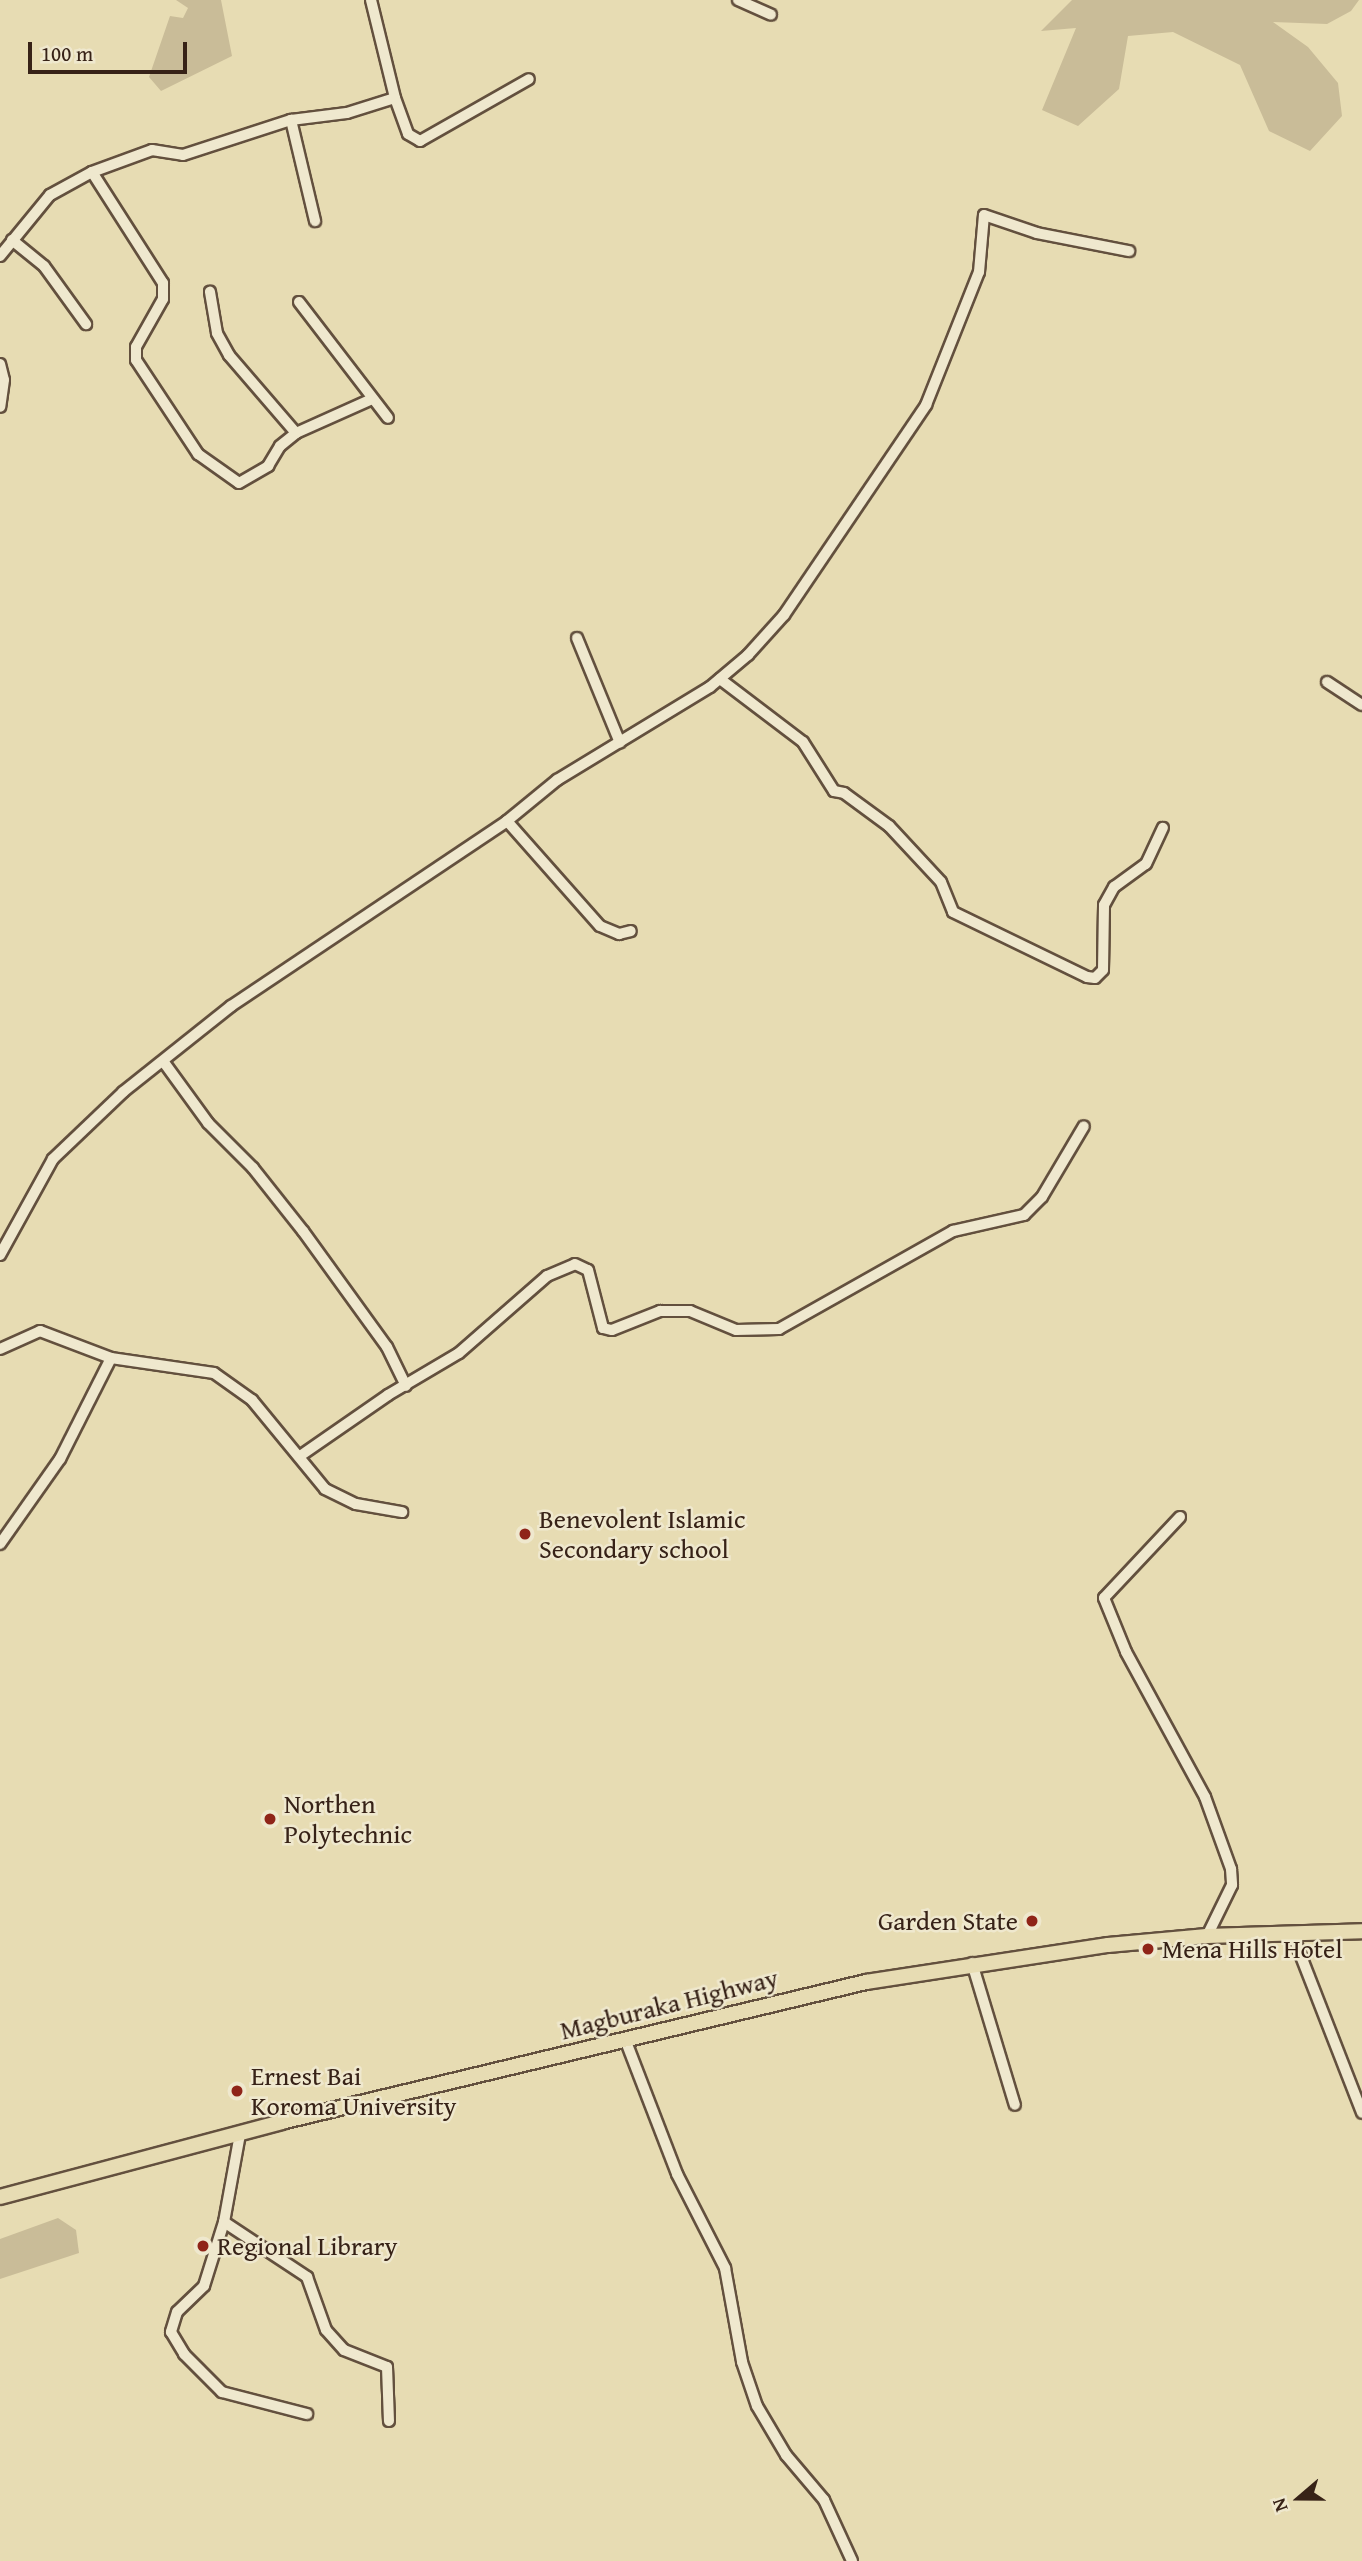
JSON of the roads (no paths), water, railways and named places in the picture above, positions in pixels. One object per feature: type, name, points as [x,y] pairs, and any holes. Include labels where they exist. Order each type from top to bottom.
[{"type":"main road","name":"Magburaka Highway","points":[[0,2197],[240,2134],[866,1982],[972,1963],[1208,1936],[1362,1931]]},
{"type":"street","points":[[371,0],[395,99],[408,134],[420,142],[529,79]]},
{"type":"street","points":[[738,0],[771,15]]},
{"type":"street","points":[[0,256],[50,195],[92,172],[152,150],[183,155],[291,120],[347,113],[395,99]]},
{"type":"street","points":[[291,120],[315,221]]},
{"type":"street","points":[[92,172],[163,283],[163,299],[135,347],[136,360],[198,454],[239,483],[268,466],[280,446],[296,433],[372,399]]},
{"type":"street","points":[[0,1255],[42,1178],[73,1135],[163,1061],[231,1006],[507,821],[557,780],[720,679],[784,615],[926,405],[979,272],[984,215],[1037,233],[1129,251]]},
{"type":"street","points":[[12,240],[44,266],[86,324]]},
{"type":"street","points":[[210,292],[217,333],[229,355],[296,433]]},
{"type":"street","points":[[299,303],[388,418]]},
{"type":"street","points":[[0,364],[4,380],[0,407]]},
{"type":"street","points":[[577,638],[620,743]]},
{"type":"street","points":[[720,679],[803,742],[834,791],[844,793],[888,825],[941,882],[953,912],[1087,977],[1095,978],[1103,970],[1104,905],[1114,887],[1146,864],[1163,828]]},
{"type":"street","points":[[1327,682],[1362,705]]},
{"type":"street","points":[[507,821],[600,926],[620,934],[631,931]]},
{"type":"street","points":[[163,1061],[208,1123],[253,1168],[303,1231],[387,1347],[406,1386]]},
{"type":"street","points":[[300,1456],[459,1353],[548,1276],[575,1264],[588,1270],[603,1328],[612,1330],[660,1311],[690,1311],[736,1330],[779,1329],[953,1231],[1024,1215],[1042,1197],[1084,1126]]},
{"type":"street","points":[[0,1349],[40,1331],[111,1358],[214,1373],[252,1400],[325,1489],[342,1499],[402,1511]]},
{"type":"street","points":[[0,1544],[60,1459],[111,1358]]},
{"type":"street","points":[[1180,1517],[1104,1598],[1126,1652],[1205,1797],[1231,1869],[1232,1885],[1216,1909],[1208,1936]]},
{"type":"street","points":[[1293,1933],[1362,2113]]},
{"type":"street","points":[[972,1963],[1015,2105]]},
{"type":"street","points":[[625,2039],[677,2174],[725,2268],[742,2362],[757,2406],[786,2455],[824,2500],[852,2561]]},
{"type":"street","points":[[240,2134],[224,2222],[204,2286],[171,2323],[176,2344],[222,2392],[307,2414]]},
{"type":"street","points":[[224,2222],[307,2277],[326,2330],[344,2350],[387,2367],[389,2421]]},
{"type":"place","name":"Benevolent Islamic Secondary school","points":[[525,1534]]},
{"type":"place","name":"Northen Polytechnic","points":[[270,1819]]},
{"type":"place","name":"Garden State","points":[[1032,1921]]},
{"type":"place","name":"Mena Hills Hotel","points":[[1148,1949]]},
{"type":"place","name":"Ernest Bai Koroma University","points":[[237,2091]]},
{"type":"place","name":"Regional Library","points":[[203,2246]]}]
